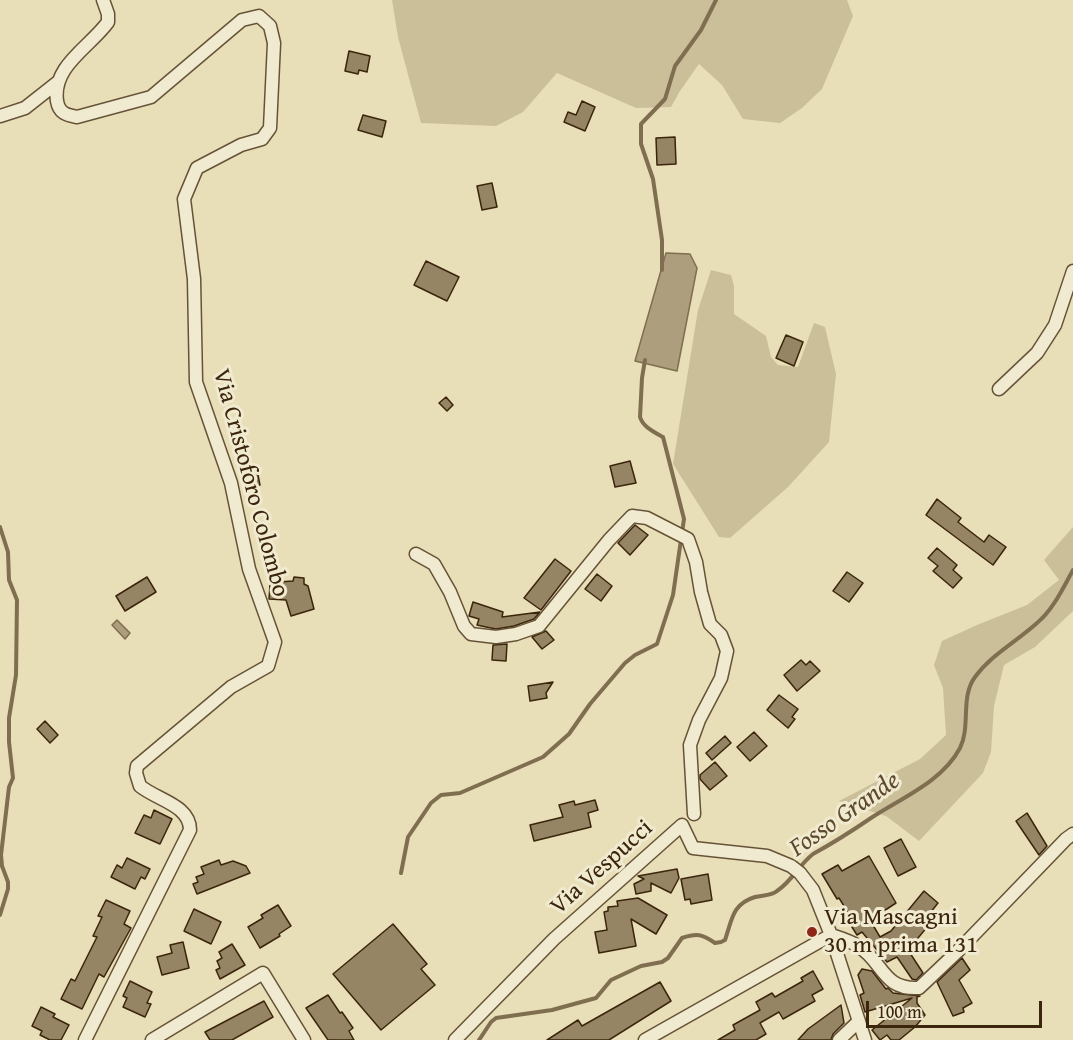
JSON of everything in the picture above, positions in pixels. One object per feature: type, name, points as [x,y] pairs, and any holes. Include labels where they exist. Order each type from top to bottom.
[{"type":"street","points":[[0,116],[26,108],[58,82],[75,57],[108,22],[103,0]]},
{"type":"street","name":"Via Cristoforo Colombo","points":[[58,82],[58,108],[65,115],[77,117],[151,97],[242,20],[259,16],[270,26],[274,43],[270,128],[262,139],[241,145],[197,168],[184,199],[194,279],[196,382],[231,483],[249,569],[275,642],[268,666],[231,687],[141,760],[137,766],[137,780],[140,786],[184,812],[190,821],[190,830],[85,1040]]},
{"type":"street","points":[[999,389],[1037,353],[1055,325],[1073,271]]},
{"type":"street","points":[[416,555],[434,564],[450,592],[464,626],[471,634],[496,637],[516,634],[539,626],[609,540],[632,516],[647,518],[688,539],[696,562],[710,624],[721,635],[727,651],[721,678],[699,720],[690,745],[694,814]]},
{"type":"street","name":"Via Vespucci","points":[[455,1040],[554,939],[682,825],[693,848],[767,856],[791,866],[800,873],[813,890],[831,935]]},
{"type":"street","points":[[831,935],[861,948],[894,984],[902,988],[919,988],[1073,834]]},
{"type":"street","points":[[831,935],[865,1040]]},
{"type":"street","points":[[645,1040],[831,935]]},
{"type":"street","points":[[152,1040],[263,973],[304,1040]]},
{"type":"street","points":[[839,1040],[859,1021]]},
{"type":"street","points":[[171,1028],[178,1040]]},
{"type":"shaded area","points":[[392,0],[847,0],[853,16],[822,89],[802,108],[780,123],[743,119],[722,85],[699,64],[671,107],[636,108],[557,73],[523,112],[496,126],[421,123],[398,37]]},
{"type":"shaded area","points":[[666,253],[690,254],[697,268],[677,371],[635,361]]},
{"type":"shaded area","points":[[711,270],[731,275],[734,286],[734,314],[766,336],[771,357],[778,365],[798,367],[814,323],[825,327],[836,374],[829,442],[788,487],[730,538],[719,537],[673,464],[698,310]]},
{"type":"shaded area","points":[[1073,527],[1073,611],[1035,647],[1004,665],[994,706],[991,752],[983,773],[919,841],[886,816],[839,801],[920,759],[946,735],[943,688],[934,665],[942,641],[1027,605],[1059,580],[1044,560]]},
{"type":"shaded area","points":[[117,620],[130,633],[125,639],[112,625]]},
{"type":"building","points":[[349,51],[370,56],[367,72],[359,70],[358,74],[345,71]]},
{"type":"building","points":[[582,101],[595,107],[585,131],[564,122],[568,112],[576,115]]},
{"type":"building","points":[[363,115],[386,121],[382,137],[358,130]]},
{"type":"building","points":[[675,137],[676,164],[657,165],[656,138]]},
{"type":"building","points":[[492,183],[497,207],[482,210],[477,186]]},
{"type":"building","points":[[426,261],[459,277],[447,301],[414,285]]},
{"type":"building","points":[[786,335],[803,342],[794,366],[776,358]]},
{"type":"building","points":[[446,397],[453,405],[447,411],[439,403]]},
{"type":"building","points":[[630,461],[636,483],[615,487],[610,466]]},
{"type":"building","points":[[256,465],[260,485],[246,488],[242,468]]},
{"type":"building","points":[[937,499],[961,518],[958,522],[984,542],[989,535],[1006,547],[993,565],[926,515]]},
{"type":"building","points":[[635,525],[648,535],[630,555],[618,543]]},
{"type":"building","points":[[937,548],[957,565],[953,570],[962,578],[953,588],[933,571],[938,566],[928,558]]},
{"type":"building","points":[[555,559],[571,571],[541,610],[524,598]]},
{"type":"building","points":[[847,572],[863,583],[849,602],[833,591]]},
{"type":"building","points":[[597,574],[612,586],[601,601],[585,589]]},
{"type":"building","points":[[147,577],[156,592],[125,611],[116,596]]},
{"type":"building","points":[[294,577],[304,578],[304,584],[308,586],[314,609],[291,616],[286,600],[269,599],[270,585],[293,581]]},
{"type":"building","points":[[473,602],[503,612],[502,617],[540,612],[534,619],[496,629],[477,625],[479,619],[469,616]]},
{"type":"building","points":[[546,631],[554,640],[542,649],[532,637]]},
{"type":"building","points":[[507,644],[506,661],[492,660],[493,645]]},
{"type":"building","points":[[801,660],[806,665],[810,661],[820,671],[797,691],[784,675]]},
{"type":"building","points":[[553,682],[546,693],[547,698],[530,701],[528,686]]},
{"type":"building","points":[[779,695],[798,709],[792,717],[795,719],[788,728],[767,710]]},
{"type":"building","points":[[45,721],[58,735],[50,743],[37,729]]},
{"type":"building","points":[[754,732],[767,746],[750,761],[737,747]]},
{"type":"building","points":[[725,736],[731,743],[712,760],[706,753]]},
{"type":"building","points":[[715,762],[727,776],[710,790],[700,779],[700,775]]},
{"type":"building","points":[[595,800],[598,810],[588,813],[591,827],[534,841],[530,825],[563,817],[559,805],[574,801],[575,805]]},
{"type":"building","points":[[154,810],[172,819],[160,844],[135,833],[144,815],[151,818]]},
{"type":"building","points":[[1027,813],[1047,846],[1039,855],[1016,821]]},
{"type":"building","points":[[901,839],[916,867],[898,876],[884,848]]},
{"type":"building","points":[[869,856],[896,903],[870,920],[880,937],[891,931],[924,891],[938,903],[923,922],[928,926],[908,950],[923,973],[916,980],[912,979],[897,957],[887,962],[862,932],[857,935],[845,916],[849,914],[822,874],[838,865],[842,871]]},
{"type":"building","points":[[127,858],[150,869],[145,879],[141,877],[135,889],[111,877],[117,865],[122,868]]},
{"type":"building","points":[[219,860],[221,865],[233,861],[246,866],[250,873],[197,894],[193,884],[198,882],[196,877],[204,874],[201,867]]},
{"type":"building","points":[[677,869],[679,878],[671,893],[651,883],[651,891],[636,894],[634,884],[644,879],[638,876]]},
{"type":"building","points":[[708,874],[712,900],[691,904],[690,899],[685,900],[681,879]]},
{"type":"building","points":[[638,898],[667,915],[656,934],[631,919],[636,946],[599,953],[595,932],[607,930],[604,912],[608,911],[608,907],[618,906],[617,901]]},
{"type":"building","points":[[106,900],[130,911],[124,924],[131,928],[104,977],[99,974],[82,1009],[61,999],[71,979],[75,981],[97,937],[93,936],[102,917],[98,916]]},
{"type":"building","points":[[278,905],[291,926],[260,948],[248,927],[263,918],[261,915]]},
{"type":"building","points":[[194,909],[221,922],[211,944],[184,931]]},
{"type":"building","points":[[393,924],[427,964],[421,969],[435,985],[381,1030],[333,974]]},
{"type":"building","points":[[183,942],[189,968],[162,975],[157,957],[172,953],[170,945]]},
{"type":"building","points":[[232,944],[245,965],[220,979],[216,970],[220,968],[217,961],[222,958],[219,952]]},
{"type":"building","points":[[962,958],[970,970],[959,980],[972,1003],[963,1008],[964,1012],[953,1016],[937,982]]},
{"type":"building","points":[[862,969],[872,971],[886,989],[888,988],[893,993],[920,996],[917,997],[917,1003],[925,1015],[899,1040],[891,1040],[887,1035],[880,1040],[872,1030],[912,998],[865,1012],[860,995],[864,993],[858,975]]},
{"type":"building","points":[[813,971],[823,989],[812,995],[815,1001],[783,1019],[779,1012],[760,1023],[766,1034],[756,1040],[718,1040],[735,1030],[733,1025],[760,1010],[756,1002],[772,993],[775,997],[803,981],[801,978]]},
{"type":"building","points":[[130,981],[152,992],[147,1003],[151,1004],[145,1017],[123,1007],[127,998],[123,996]]},
{"type":"building","points":[[660,982],[671,1001],[609,1040],[547,1040],[578,1020],[582,1026]]},
{"type":"building","points":[[328,995],[353,1028],[349,1031],[354,1040],[328,1040],[306,1008]]},
{"type":"building","points":[[264,1001],[273,1017],[232,1040],[210,1040],[205,1032]]},
{"type":"building","points":[[841,1005],[844,1023],[833,1034],[831,1040],[798,1040],[808,1029]]},
{"type":"building","points":[[41,1007],[55,1014],[53,1017],[69,1025],[61,1040],[50,1040],[40,1035],[42,1031],[32,1026]]},
{"type":"waterway","points":[[662,270],[662,240],[653,179],[641,144],[641,124],[665,99],[675,66],[701,30],[716,0]]},
{"type":"waterway","points":[[401,873],[408,837],[431,803],[441,795],[460,793],[543,757],[569,734],[590,704],[625,663],[657,644],[673,595],[684,519],[663,437],[646,426],[640,417],[645,360]]},
{"type":"waterway","points":[[0,527],[8,552],[9,580],[17,600],[16,675],[9,718],[13,778],[9,787],[1,855],[8,889],[0,915]]},
{"type":"waterway","name":"Fosso Grande","points":[[479,1040],[496,1018],[552,1010],[596,998],[611,980],[641,966],[662,962],[668,958],[682,938],[696,935],[715,943],[725,940],[737,908],[747,900],[775,893],[813,854],[932,780],[952,760],[960,748],[965,730],[968,693],[975,677],[997,655],[1043,618],[1073,570]]},
{"type":"place","name":"Via Mascagni 30 m prima 131","points":[[812,932]]}]
